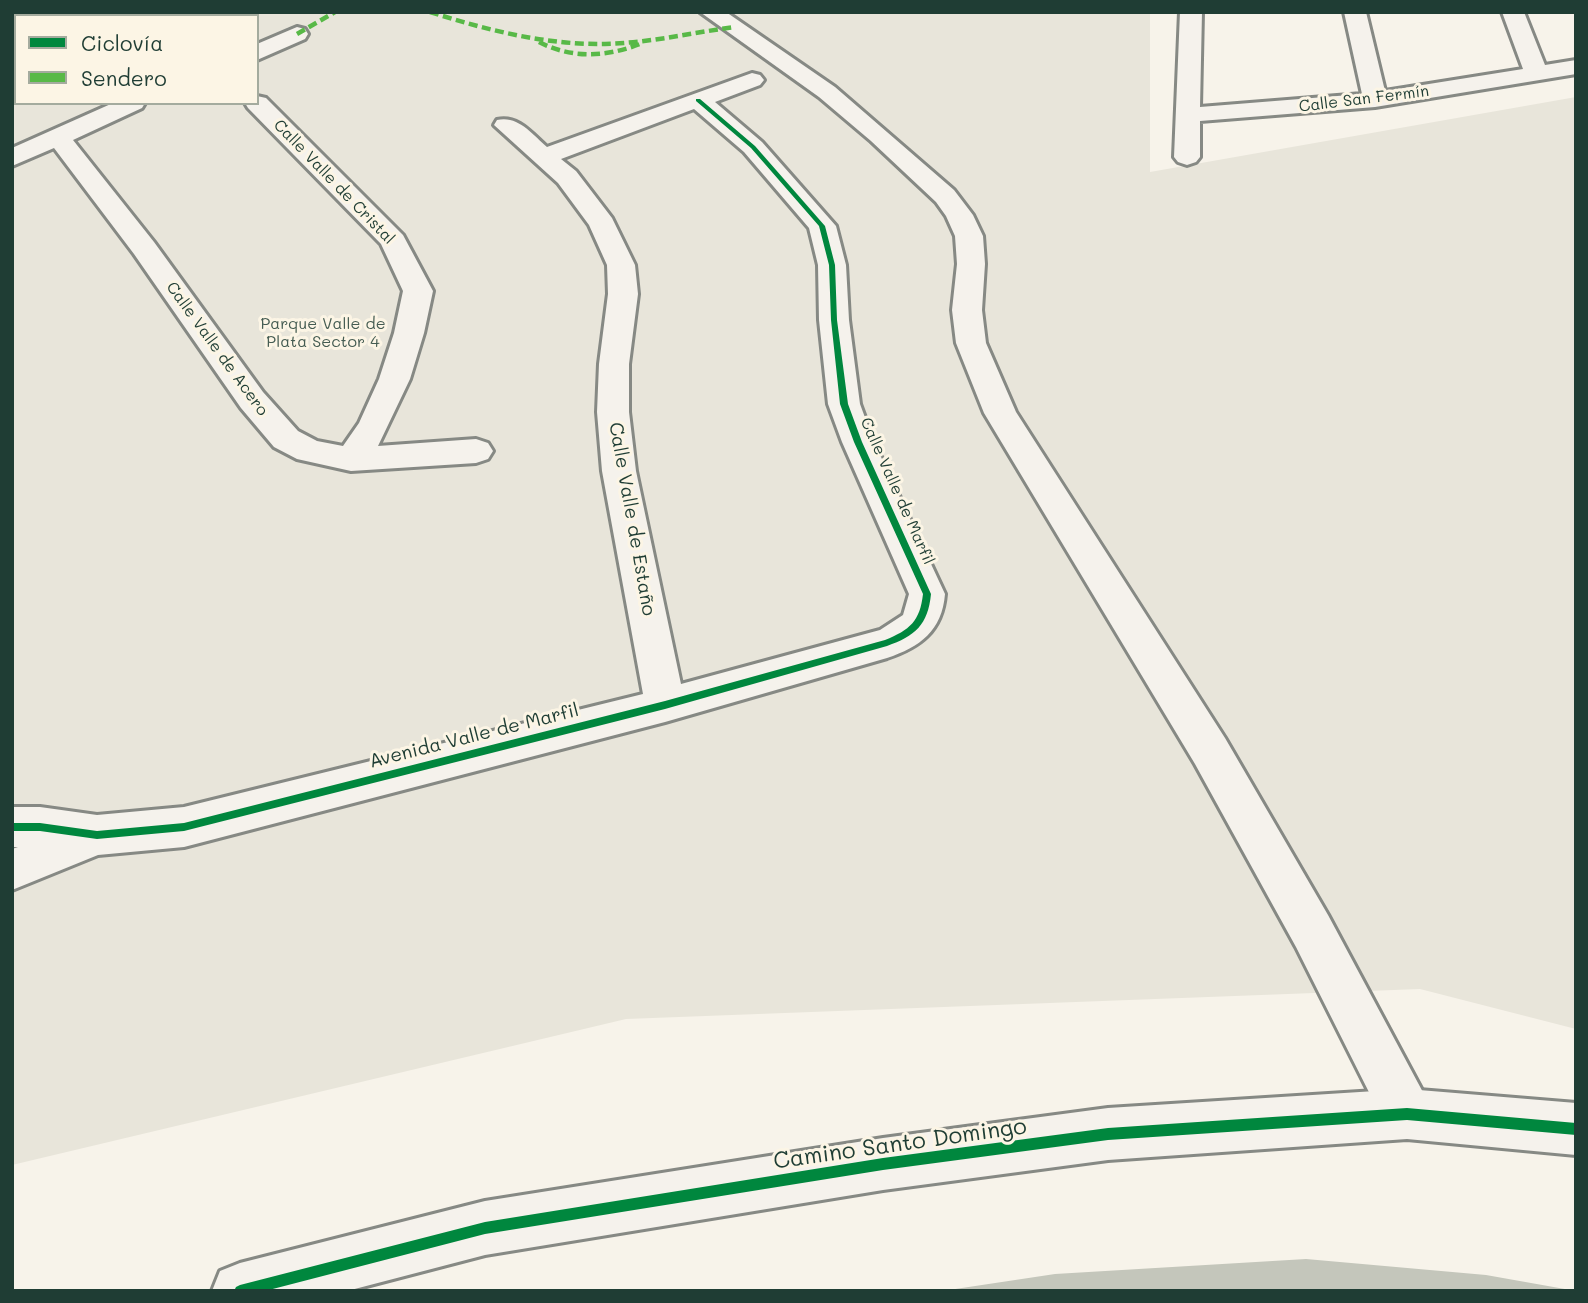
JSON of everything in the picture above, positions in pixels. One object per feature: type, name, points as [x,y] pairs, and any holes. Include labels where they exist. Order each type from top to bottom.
[{"type":"street","points":[[711,12],[827,92],[945,196],[959,215],[969,236],[971,264],[967,310],[971,344],[1000,413],[1210,751],[1312,931],[1407,1114]]},
{"type":"street","points":[[1187,157],[1191,12]]},
{"type":"street","points":[[1355,12],[1375,100]]},
{"type":"street","points":[[1513,12],[1537,74]]},
{"type":"street","points":[[259,51],[297,34]]},
{"type":"street","name":"Calle San Fermín","points":[[1189,115],[1375,100],[1576,67]]},
{"type":"street","points":[[545,156],[752,80]]},
{"type":"street","name":"Calle Valle de Marfil","points":[[698,100],[753,147],[822,226],[832,265],[834,320],[844,404],[858,442],[927,594],[926,611]]},
{"type":"street","points":[[12,158],[123,105]]},
{"type":"street","name":"Calle Valle de Cristal","points":[[259,105],[393,241],[418,291],[397,370],[378,422],[366,442],[351,458]]},
{"type":"street","name":"Calle Valle de Estaño","points":[[506,125],[567,177],[602,225],[621,265],[624,294],[614,364],[613,412],[618,459],[665,705]]},
{"type":"street","name":"Calle Valle de Acero","points":[[58,137],[144,248],[252,400],[286,439],[309,451],[351,458],[475,451]]},
{"type":"street","name":"Avenida Valle de Marfil","points":[[12,827],[40,827],[97,835],[184,827],[665,705],[896,640],[918,625],[926,611]]},
{"type":"street","name":"Avenida Valle de Marfil","points":[[12,870],[97,835]]},
{"type":"street","name":"Camino Santo Domingo","points":[[240,1291],[485,1228],[883,1164],[1108,1134],[1407,1114],[1576,1129]]},
{"type":"green space","name":"Parque Valle de Plata Sector 4","points":[[12,12],[1150,12],[1150,172],[1576,97],[1576,1029],[1420,989],[626,1019],[12,1165]]},
{"type":"shaded area","points":[[1306,1259],[1486,1275],[1576,1291],[942,1291],[1055,1274]]},
{"type":"marked path","points":[[297,34],[335,12]]},
{"type":"marked path","points":[[430,12],[516,36],[583,44],[637,42],[734,27]]},
{"type":"marked path","points":[[539,42],[563,52],[589,55],[615,52],[640,44]]},
{"type":"cycle path","points":[[12,827],[40,827],[97,835],[184,827],[665,705],[887,643],[916,626],[924,612],[927,594],[858,442],[844,404],[834,320],[832,265],[822,226],[753,147],[698,100]]},
{"type":"cycle path","points":[[240,1291],[485,1228],[883,1164],[1108,1134],[1407,1114],[1576,1129]]}]
